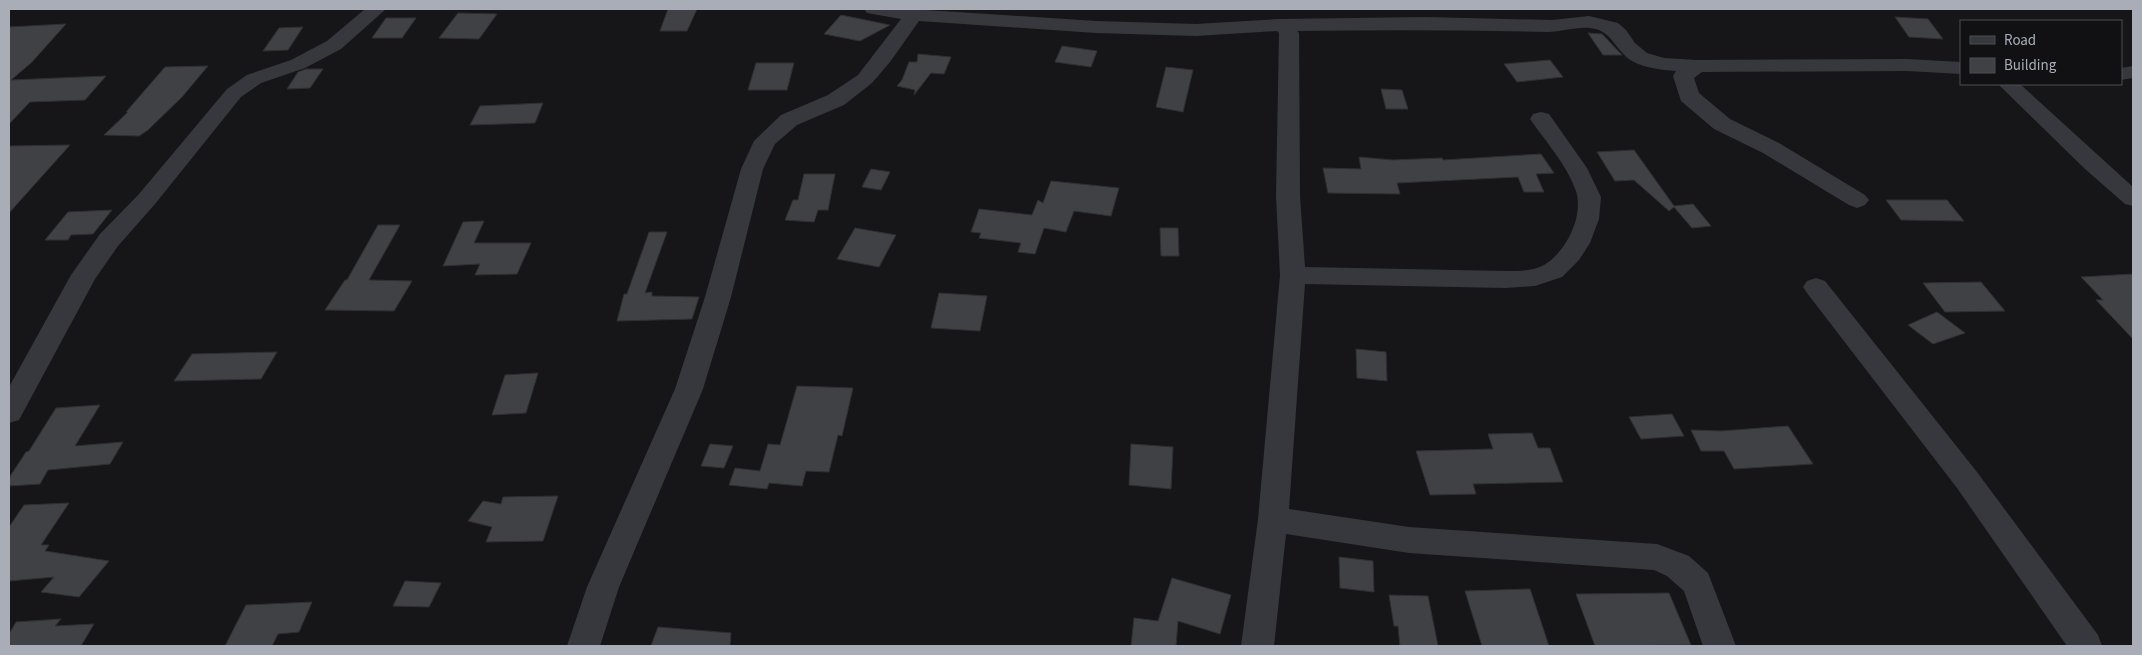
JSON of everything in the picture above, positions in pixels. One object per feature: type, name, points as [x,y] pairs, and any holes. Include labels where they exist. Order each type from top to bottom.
[{"type":"street","points":[[9,412],[84,275],[104,247],[148,199],[234,93],[254,79],[298,64],[334,45],[376,9]]},
{"type":"street","points":[[874,9],[914,15],[1140,29],[1196,30],[1279,25],[1336,16],[1512,26],[1552,26],[1589,22],[1611,27],[1620,34],[1628,47],[1640,57],[1662,64],[1697,66],[1908,65],[1960,68]]},
{"type":"street","points":[[583,646],[603,587],[689,389],[718,297],[752,169],[764,141],[789,120],[836,100],[865,79],[883,58],[914,15]]},
{"type":"street","points":[[1256,646],[1273,519],[1293,275],[1288,196],[1289,33],[1285,27],[1279,25]]},
{"type":"street","points":[[1697,66],[1683,76],[1689,96],[1722,124],[1771,148],[1857,200]]},
{"type":"street","points":[[2009,85],[2093,164],[2133,198]]},
{"type":"street","points":[[1293,275],[1394,279],[1512,279],[1545,275],[1564,262],[1577,243],[1586,220],[1589,197],[1577,171],[1541,119]]},
{"type":"street","points":[[1816,287],[1968,480],[2086,646]]},
{"type":"street","points":[[1273,519],[1409,540],[1657,557],[1678,566],[1697,583],[1719,646]]},
{"type":"building","points":[[668,9],[697,9],[687,31],[660,31]]},
{"type":"building","points":[[458,13],[497,14],[479,39],[439,38]]},
{"type":"building","points":[[841,15],[890,25],[860,41],[824,34]]},
{"type":"building","points":[[1895,17],[1928,19],[1943,39],[1909,37]]},
{"type":"building","points":[[386,18],[416,18],[402,38],[372,38]]},
{"type":"building","points":[[66,24],[32,62],[11,80],[106,76],[85,100],[30,102],[9,124],[9,27]]},
{"type":"building","points":[[303,27],[288,50],[263,51],[279,28]]},
{"type":"building","points":[[1588,33],[1602,34],[1622,55],[1603,55]]},
{"type":"building","points":[[1062,46],[1097,51],[1091,67],[1055,62]]},
{"type":"building","points":[[918,54],[951,57],[944,74],[931,73],[914,95],[915,90],[897,86],[902,80],[909,62],[917,62]]},
{"type":"building","points":[[1550,60],[1563,77],[1517,82],[1504,64]]},
{"type":"building","points":[[756,63],[794,63],[787,90],[748,90]]},
{"type":"building","points":[[208,66],[182,97],[148,130],[139,136],[104,135],[128,112],[126,112],[165,67]]},
{"type":"building","points":[[1166,67],[1193,70],[1183,112],[1156,107]]},
{"type":"building","points":[[306,69],[323,69],[310,88],[287,89],[298,72]]},
{"type":"building","points":[[1381,89],[1402,90],[1408,109],[1386,109]]},
{"type":"building","points":[[543,103],[535,123],[470,125],[480,106]]},
{"type":"building","points":[[70,145],[9,213],[9,146]]},
{"type":"building","points":[[1634,150],[1674,206],[1693,204],[1711,226],[1692,228],[1674,207],[1669,211],[1634,180],[1615,181],[1597,152]]},
{"type":"building","points":[[1541,154],[1554,173],[1536,174],[1544,192],[1524,192],[1518,177],[1397,183],[1400,194],[1328,193],[1323,168],[1361,169],[1359,157],[1393,160],[1442,158],[1443,160]]},
{"type":"building","points":[[871,169],[890,172],[881,190],[862,187]]},
{"type":"building","points":[[804,174],[835,174],[828,210],[818,210],[814,222],[785,220],[793,200],[798,200]]},
{"type":"building","points":[[1051,181],[1119,188],[1111,216],[1074,211],[1066,232],[1044,228],[1035,254],[1018,252],[1021,243],[979,238],[981,233],[971,232],[979,209],[1032,215],[1038,200],[1043,203]]},
{"type":"building","points":[[1886,200],[1947,200],[1964,221],[1901,220]]},
{"type":"building","points":[[112,210],[93,234],[71,235],[68,240],[45,240],[68,212]]},
{"type":"building","points":[[484,221],[474,243],[531,243],[517,274],[475,275],[480,264],[443,266],[463,222]]},
{"type":"building","points":[[378,225],[400,225],[369,280],[412,281],[394,311],[325,310],[345,280],[347,280]]},
{"type":"building","points":[[855,228],[896,235],[879,267],[837,259]]},
{"type":"building","points":[[1160,228],[1178,228],[1179,256],[1161,256]]},
{"type":"building","points":[[649,232],[667,232],[645,293],[652,292],[652,296],[699,297],[692,319],[617,321],[624,294],[627,294]]},
{"type":"building","points":[[2133,274],[2133,339],[2096,300],[2103,300],[2081,277]]},
{"type":"building","points":[[1981,282],[2005,311],[1945,312],[1923,283]]},
{"type":"building","points":[[939,293],[987,296],[980,331],[931,328]]},
{"type":"building","points":[[1937,312],[1965,333],[1933,344],[1908,325]]},
{"type":"building","points":[[1356,349],[1386,352],[1387,381],[1357,378]]},
{"type":"building","points":[[277,352],[261,379],[174,381],[192,354]]},
{"type":"building","points":[[538,373],[526,413],[492,415],[505,375]]},
{"type":"building","points":[[797,386],[853,388],[842,436],[838,435],[829,472],[806,471],[802,486],[769,483],[767,489],[729,485],[735,468],[760,471],[768,444],[780,445]]},
{"type":"building","points":[[100,405],[75,446],[123,442],[110,464],[48,470],[40,484],[9,486],[9,478],[26,452],[29,451],[56,408]]},
{"type":"building","points":[[1672,414],[1684,436],[1641,439],[1629,417]]},
{"type":"building","points":[[1788,426],[1813,464],[1734,469],[1724,451],[1701,451],[1691,430],[1721,431]]},
{"type":"building","points":[[1532,433],[1538,448],[1550,448],[1563,482],[1473,484],[1476,494],[1430,495],[1416,451],[1493,449],[1488,434]]},
{"type":"building","points":[[710,444],[733,446],[724,468],[701,466]]},
{"type":"building","points":[[1131,444],[1173,447],[1171,489],[1129,485]]},
{"type":"building","points":[[558,496],[543,541],[486,542],[492,527],[468,521],[483,501],[501,504],[503,497]]},
{"type":"building","points":[[69,503],[41,545],[49,545],[45,551],[109,561],[79,597],[41,592],[54,577],[9,581],[9,527],[24,505]]},
{"type":"building","points":[[1339,557],[1373,561],[1374,592],[1340,588]]},
{"type":"building","points":[[1172,578],[1231,595],[1220,634],[1178,621],[1176,646],[1131,646],[1134,618],[1158,621]]},
{"type":"building","points":[[405,581],[441,583],[429,607],[393,606]]},
{"type":"building","points":[[1530,589],[1549,646],[1482,646],[1465,591]]},
{"type":"building","points":[[1669,593],[1691,645],[1595,646],[1576,594]]},
{"type":"building","points":[[1389,595],[1428,596],[1438,646],[1400,646],[1398,626],[1394,626]]},
{"type":"building","points":[[312,602],[299,632],[278,634],[272,646],[225,646],[246,605]]},
{"type":"building","points":[[61,619],[55,626],[94,624],[81,646],[9,646],[9,634],[16,622]]},
{"type":"building","points":[[658,627],[731,633],[730,646],[651,646]]}]
